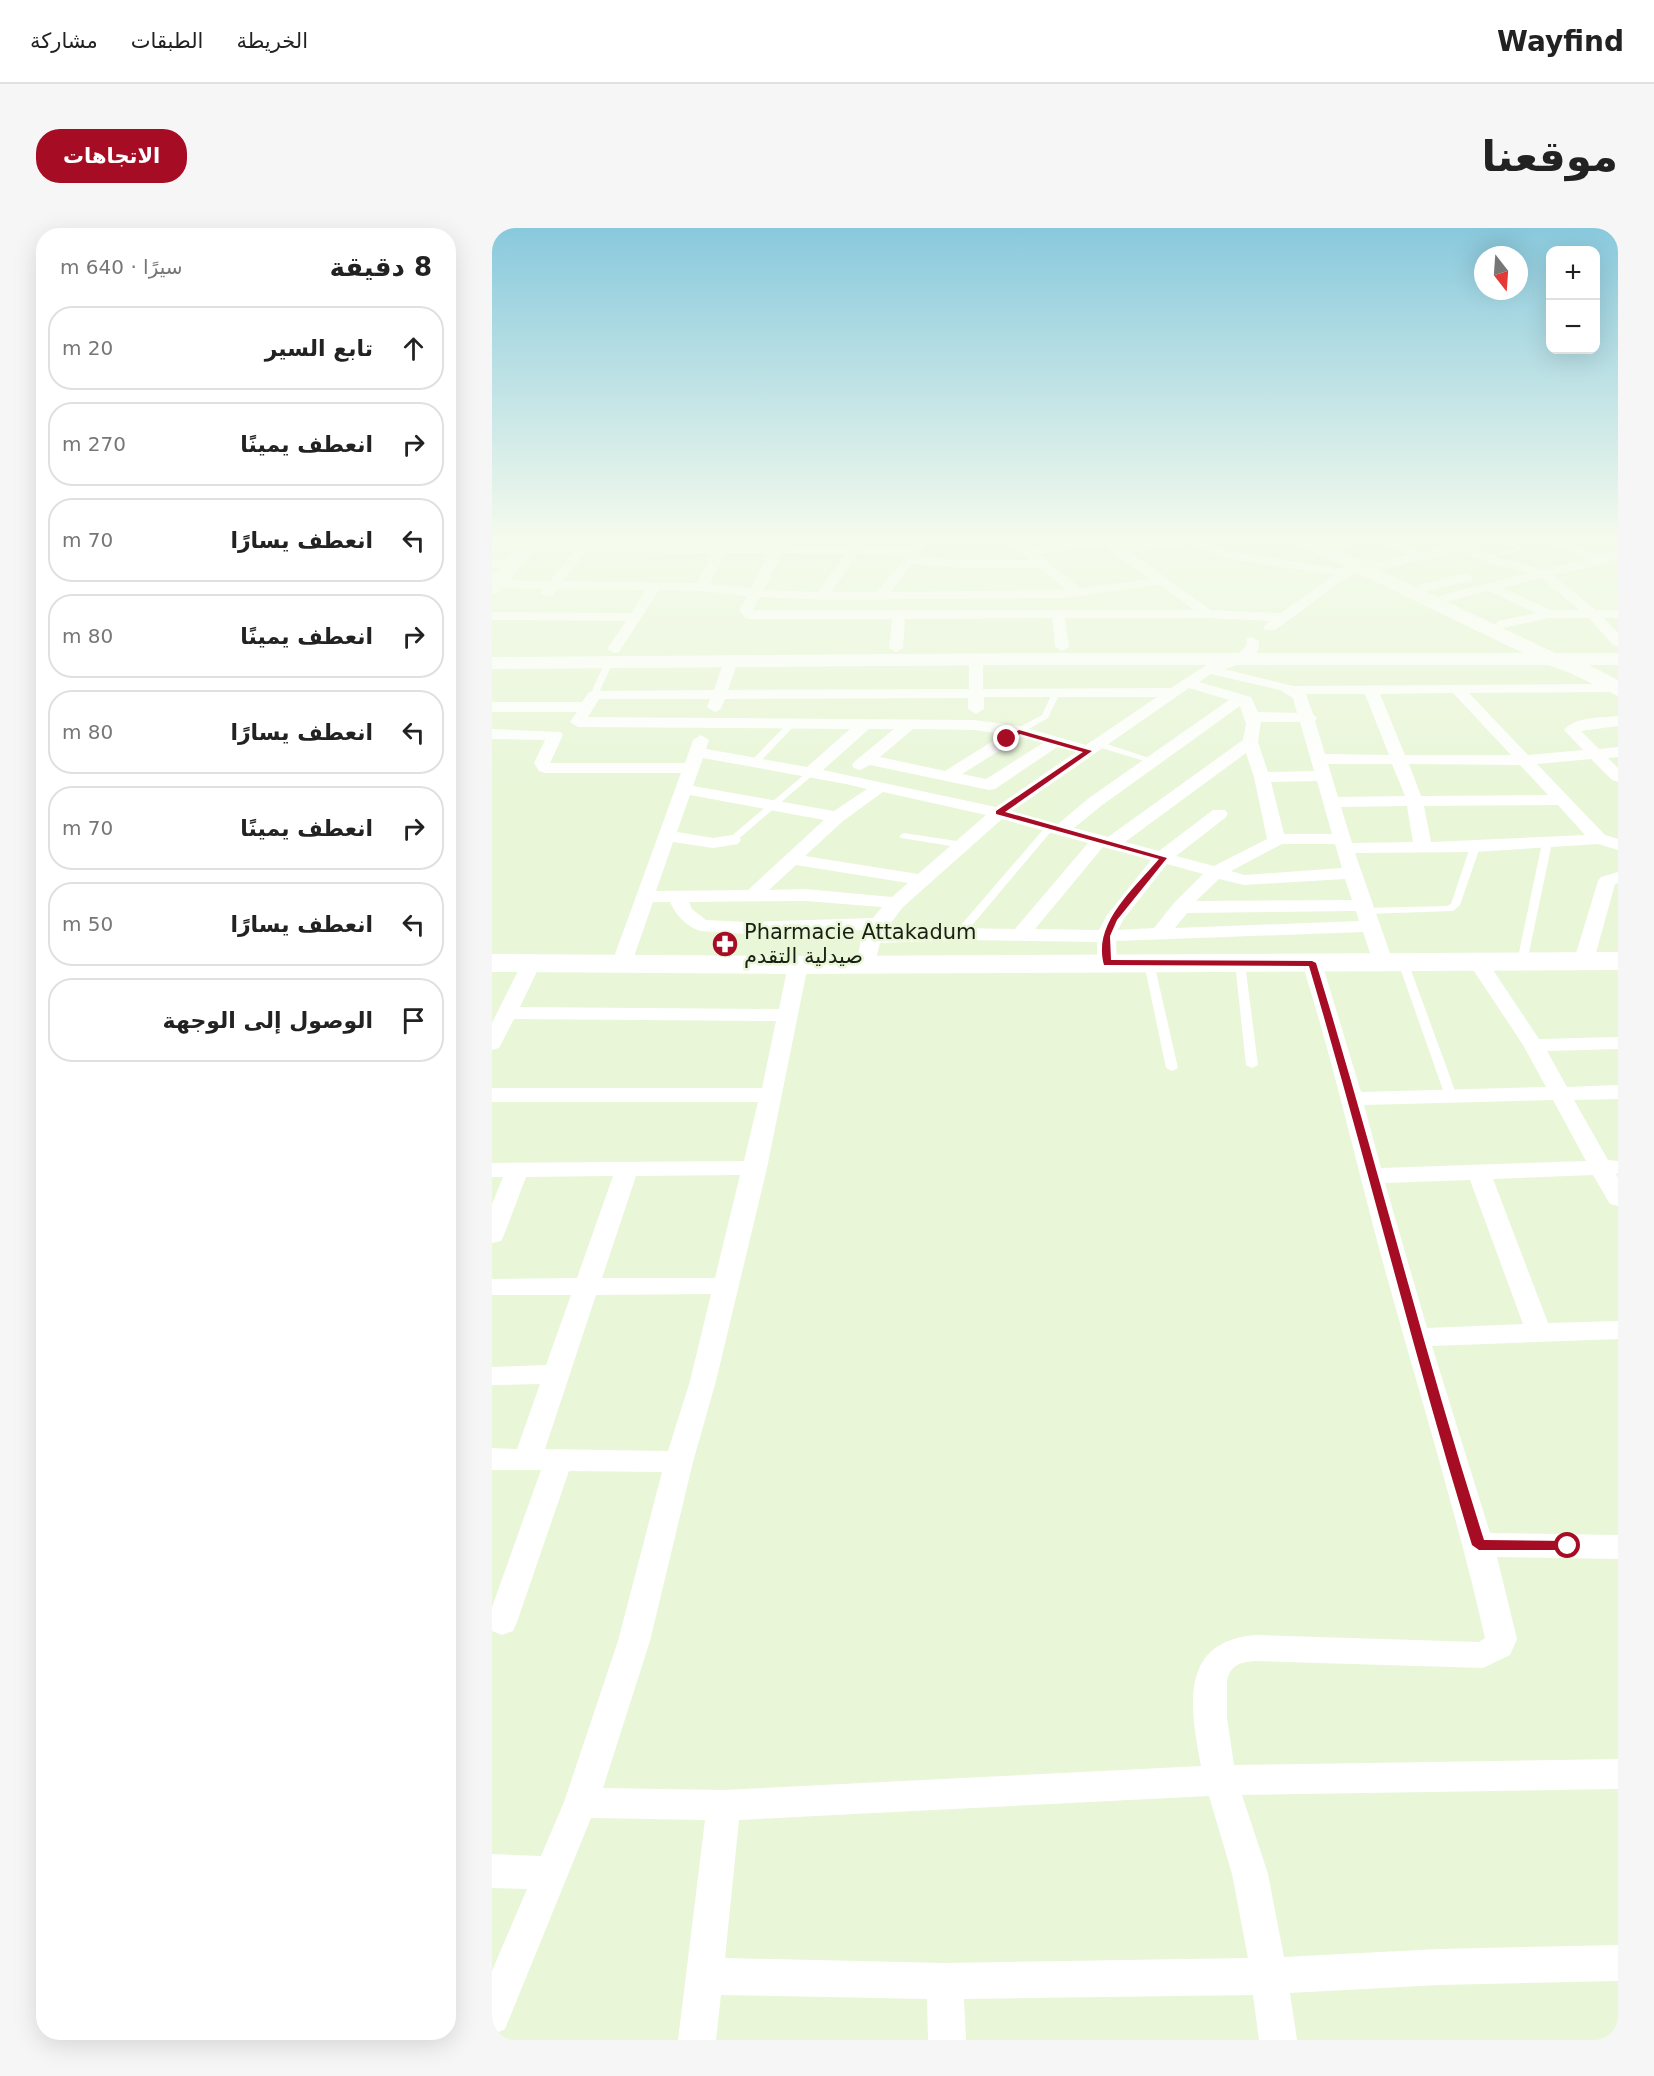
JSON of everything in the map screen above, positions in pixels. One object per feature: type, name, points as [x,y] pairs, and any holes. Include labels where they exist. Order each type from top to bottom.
[{"type":"main road","points":[[1483,623],[1556,656],[1618,644]]},
{"type":"main road","points":[[1500,623],[1617,689]]},
{"type":"main road","points":[[492,663],[612,656],[896,648],[1062,647],[1230,656]]},
{"type":"main road","points":[[492,651],[731,661],[1230,656],[1556,656],[1618,659]]},
{"type":"main road","points":[[492,963],[798,965],[872,942],[1106,950],[1149,963],[1618,960]]},
{"type":"street","points":[[612,656],[631,623]]},
{"type":"street","points":[[896,648],[898,623]]},
{"type":"street","points":[[1059,623],[1062,647]]},
{"type":"street","points":[[872,942],[896,903],[999,813],[1230,656],[1274,623]]},
{"type":"street","points":[[1503,624],[1510,623]]},
{"type":"street","points":[[1600,623],[1618,644]]},
{"type":"street","points":[[1230,656],[1300,696],[1309,718],[1318,759],[1325,776],[1330,802],[1352,873],[1367,914],[1393,962]]},
{"type":"street","points":[[974,725],[976,659]]},
{"type":"street","points":[[621,965],[693,760],[731,661]]},
{"type":"street","points":[[492,707],[720,694],[1056,693],[1180,688],[1242,698],[1250,706],[1253,717],[1254,729],[1250,742],[1262,777],[1278,839]]},
{"type":"street","points":[[1292,690],[1617,689]]},
{"type":"street","points":[[1371,690],[1415,801],[1423,847]]},
{"type":"street","points":[[1458,690],[1599,839]]},
{"type":"street","points":[[1057,828],[1242,698]]},
{"type":"street","points":[[578,722],[590,701]]},
{"type":"street","points":[[1253,717],[1309,718]]},
{"type":"street","points":[[1618,721],[1573,728],[1573,733],[1618,777]]},
{"type":"street","points":[[1093,748],[974,725],[578,722],[561,727],[542,764],[545,768],[693,760],[755,762],[881,786],[999,813],[1215,873],[1254,880],[1352,873]]},
{"type":"street","points":[[811,772],[865,724]]},
{"type":"street","points":[[846,779],[909,725]]},
{"type":"street","points":[[947,777],[1019,732]]},
{"type":"street","points":[[492,735],[555,735]]},
{"type":"street","points":[[867,759],[982,785],[992,784],[1056,741]]},
{"type":"street","points":[[1022,934],[1106,842],[1250,742]]},
{"type":"street","points":[[1318,759],[1525,760],[1618,752]]},
{"type":"street","points":[[1262,777],[1325,776]]},
{"type":"street","points":[[752,896],[837,817],[881,786]]},
{"type":"street","points":[[683,789],[837,817]]},
{"type":"street","points":[[1330,802],[1561,800]]},
{"type":"street","points":[[1106,950],[1114,919],[1163,858],[1219,814]]},
{"type":"street","points":[[666,836],[714,843],[732,840]]},
{"type":"street","points":[[1278,839],[1423,847],[1476,847],[1599,839],[1618,845]]},
{"type":"street","points":[[1160,934],[1181,907],[1215,873],[1243,856],[1274,844],[1278,839]]},
{"type":"street","points":[[791,859],[922,880]]},
{"type":"street","points":[[1584,960],[1606,881],[1618,877]]},
{"type":"street","points":[[645,897],[805,896],[896,903]]},
{"type":"street","points":[[677,897],[684,912],[701,925],[872,942],[958,934],[1022,934],[1106,950],[1160,934],[1367,914]]},
{"type":"street","points":[[1181,907],[1367,914]]},
{"type":"street","points":[[1478,962],[1533,1045],[1558,1093],[1610,1167],[1618,1199]]},
{"type":"street","points":[[492,1044],[531,963]]},
{"type":"street","points":[[1278,2040],[1258,1908],[1246,1859],[1221,1780],[1212,1723],[1211,1681],[1220,1659],[1239,1648],[1483,1655],[1499,1646],[1501,1639],[1479,1545],[1443,1431],[1372,1176],[1353,1099],[1312,963]]},
{"type":"street","points":[[492,2016],[581,1802],[634,1641],[679,1462],[703,1381],[755,1168],[798,965]]},
{"type":"street","points":[[507,1013],[787,1015]]},
{"type":"street","points":[[1533,1045],[1618,1043]]},
{"type":"street","points":[[1353,1099],[1618,1092]]},
{"type":"street","points":[[492,1095],[771,1095]]},
{"type":"street","points":[[1372,1176],[1610,1167]]},
{"type":"street","points":[[492,1170],[755,1168]]},
{"type":"street","points":[[527,1460],[627,1169]]},
{"type":"street","points":[[492,1234],[517,1170]]},
{"type":"street","points":[[1479,1172],[1539,1334]]},
{"type":"street","points":[[492,1287],[725,1286]]},
{"type":"street","points":[[1418,1337],[1618,1330]]},
{"type":"street","points":[[492,1376],[558,1374]]},
{"type":"street","points":[[492,1459],[679,1462]]},
{"type":"street","points":[[502,1622],[559,1460]]},
{"type":"street","points":[[1479,1545],[1618,1547]]},
{"type":"street","points":[[581,1802],[637,1805],[724,1805],[908,1798],[1221,1780],[1618,1774]]},
{"type":"street","points":[[697,2040],[724,1805]]},
{"type":"street","points":[[492,1871],[553,1873]]},
{"type":"street","points":[[704,1976],[945,1981],[1269,1976],[1438,1967],[1618,1963]]},
{"type":"street","points":[[945,1981],[947,2040]]},
{"type":"lane","points":[[590,701],[612,656]]},
{"type":"lane","points":[[1019,732],[1045,716],[1056,693]]},
{"type":"lane","points":[[755,762],[792,724]]},
{"type":"lane","points":[[1093,748],[1154,761]]},
{"type":"lane","points":[[732,840],[811,772]]},
{"type":"lane","points":[[958,934],[1057,828]]},
{"type":"lane","points":[[904,837],[963,845]]},
{"type":"lane","points":[[1522,962],[1547,843]]},
{"type":"lane","points":[[1367,914],[1438,910],[1455,905],[1476,847]]},
{"type":"lane","points":[[1393,962],[1451,1096]]},
{"type":"lane","points":[[1149,963],[1172,1068]]},
{"type":"lane","points":[[1240,963],[1252,1065]]},
{"type":"place","name":"Pharmacie Attakadum صيدلية التقدم","points":[[725,944]]},
{"type":"route","points":[[1007,739],[1019,732],[1088,751],[999,813],[1163,858],[1114,919],[1106,936],[1107,963],[1312,963],[1353,1099],[1372,1176],[1443,1431],[1479,1545],[1568,1546]]}]
